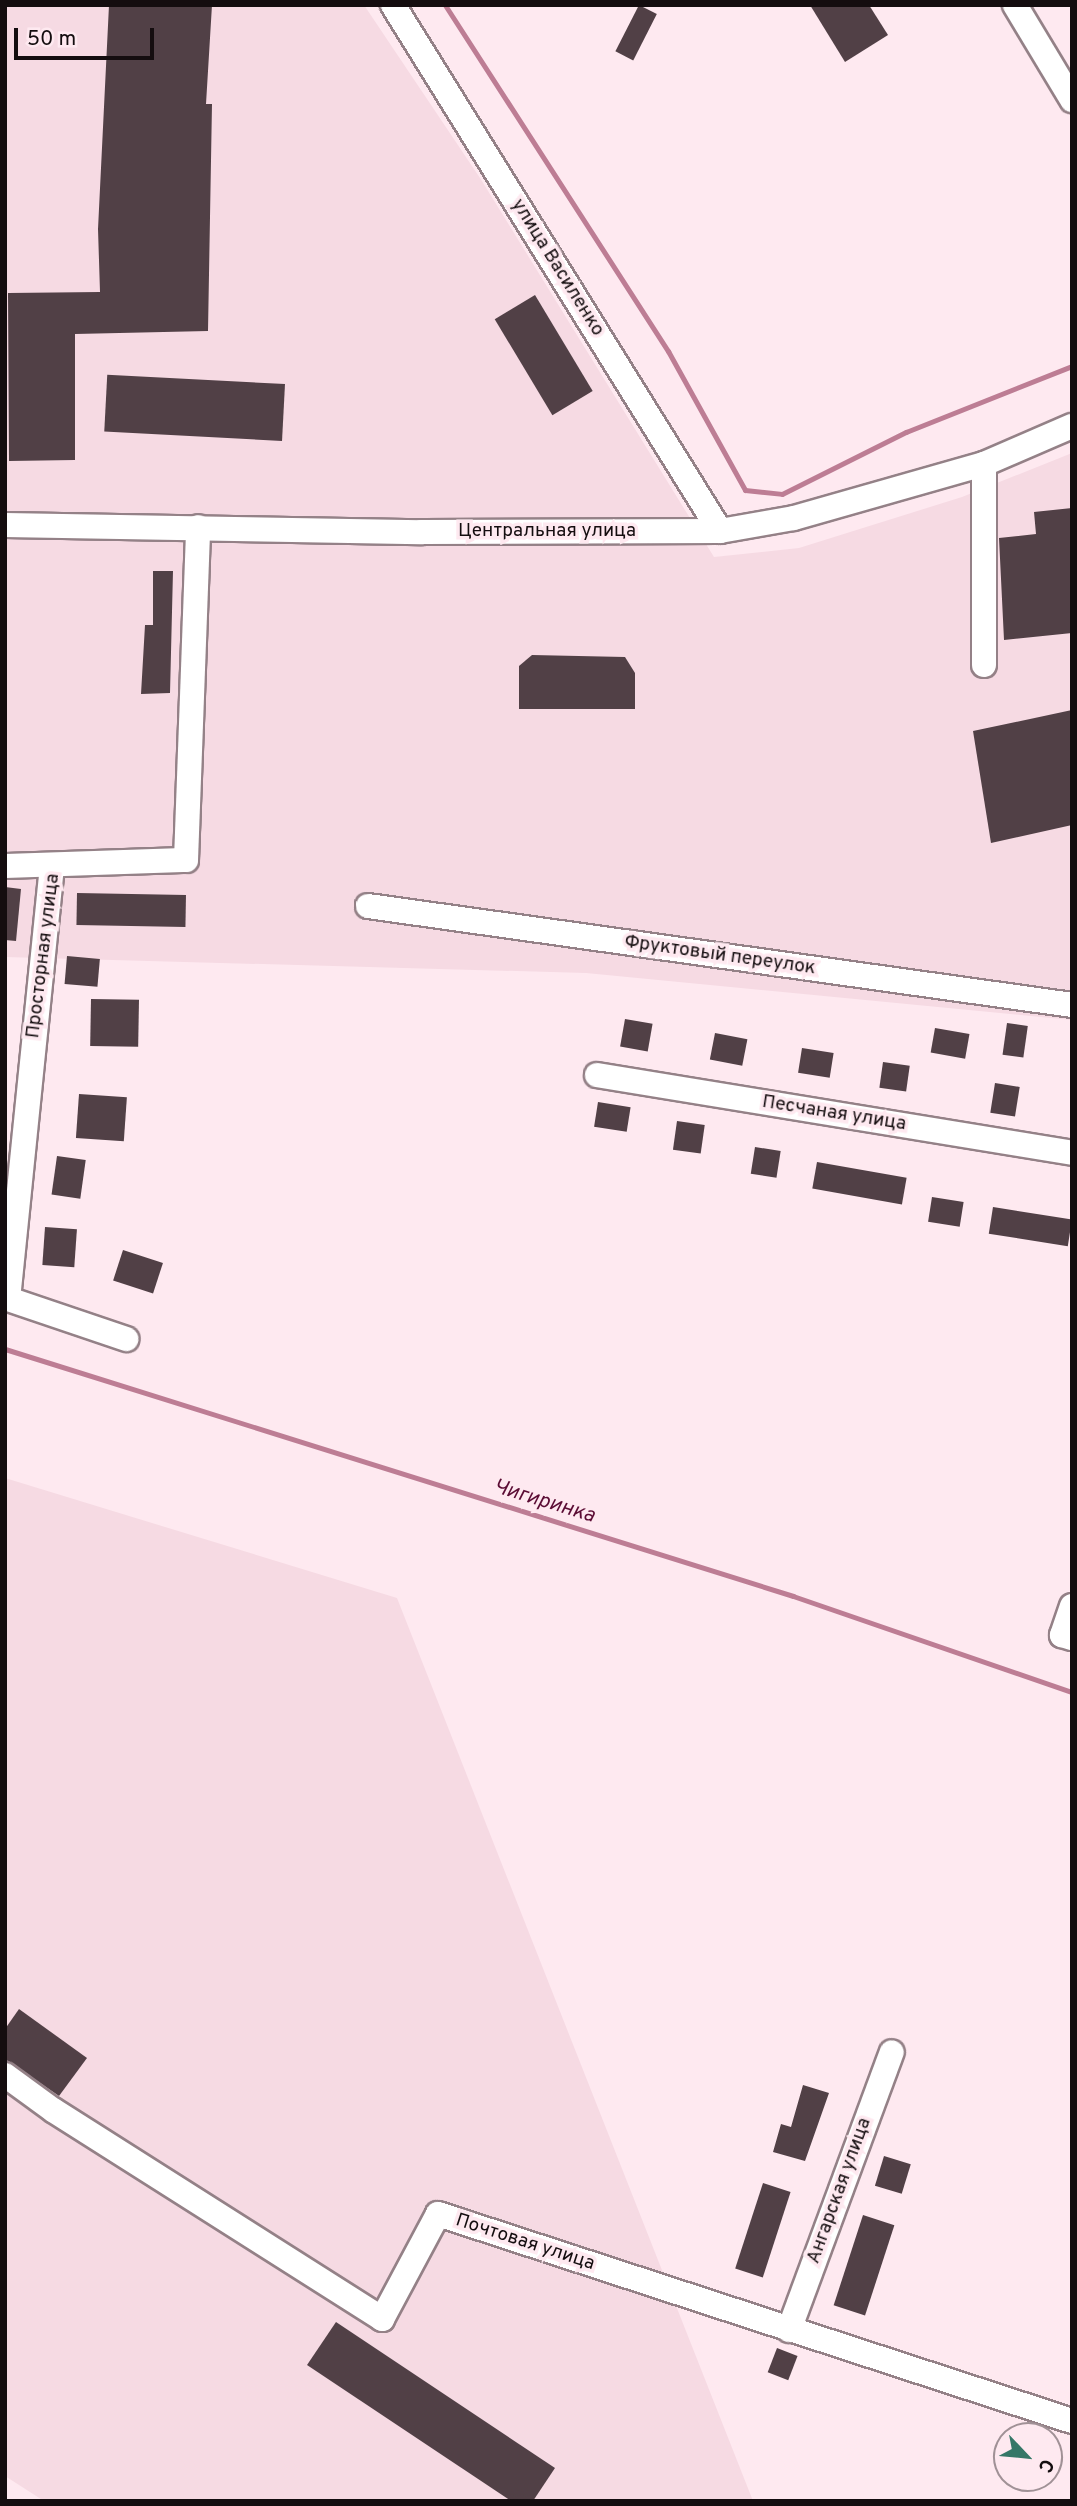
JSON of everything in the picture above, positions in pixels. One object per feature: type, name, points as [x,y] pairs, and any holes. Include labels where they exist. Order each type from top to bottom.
[{"type":"street","name":"улица Василенко","points":[[393,5],[720,531]]},
{"type":"street","points":[[1015,5],[1072,100]]},
{"type":"street","name":"Центральная улица","points":[[5,524],[421,532],[720,531],[794,518],[984,464],[1072,426]]},
{"type":"street","points":[[984,464],[984,665]]},
{"type":"street","name":"Просторная улица","points":[[127,1339],[8,1299],[52,866],[186,860],[198,527]]},
{"type":"street","points":[[5,866],[52,866]]},
{"type":"street","name":"Фруктовый переулок","points":[[368,906],[1072,1005]]},
{"type":"street","name":"Песчаная улица","points":[[597,1074],[1072,1153]]},
{"type":"street","points":[[1067,1636],[1072,1606]]},
{"type":"street","name":"Ангарская улица","points":[[789,2330],[892,2052]]},
{"type":"street","name":"Почтовая улица","points":[[5,2075],[53,2110],[382,2319],[438,2214],[1072,2421]]},
{"type":"shaded area","points":[[5,5],[364,5],[480,178],[714,557],[799,548],[962,497],[1072,453],[1072,1020],[586,973],[5,957]]},
{"type":"shaded area","points":[[5,1478],[397,1598],[753,2501],[44,2501],[5,2476]]},
{"type":"building","points":[[109,5],[212,5],[206,104],[212,104],[208,331],[75,334],[75,460],[9,461],[8,293],[100,292],[98,229]]},
{"type":"building","points":[[639,5],[657,14],[633,60],[615,51]]},
{"type":"building","points":[[810,5],[869,5],[888,35],[845,62]]},
{"type":"building","points":[[535,295],[593,391],[552,415],[495,319]]},
{"type":"building","points":[[107,375],[285,384],[282,441],[104,432]]},
{"type":"building","points":[[1072,508],[1072,633],[1004,640],[999,538],[1036,534],[1034,512]]},
{"type":"building","points":[[153,571],[173,571],[170,693],[141,694],[145,625],[153,625]]},
{"type":"building","points":[[532,655],[625,657],[635,673],[635,709],[519,709],[519,666]]},
{"type":"building","points":[[1072,710],[1072,825],[991,843],[973,731]]},
{"type":"building","points":[[5,887],[21,889],[16,941],[5,940]]},
{"type":"building","points":[[77,893],[186,895],[185,927],[76,925]]},
{"type":"building","points":[[67,956],[100,959],[97,987],[65,984]]},
{"type":"building","points":[[91,999],[139,1000],[138,1047],[90,1046]]},
{"type":"building","points":[[625,1019],[653,1024],[648,1051],[620,1047]]},
{"type":"building","points":[[1007,1023],[1028,1026],[1023,1058],[1003,1055]]},
{"type":"building","points":[[935,1028],[969,1034],[965,1059],[931,1053]]},
{"type":"building","points":[[715,1033],[747,1039],[742,1066],[710,1060]]},
{"type":"building","points":[[802,1048],[834,1053],[830,1078],[798,1073]]},
{"type":"building","points":[[883,1062],[910,1066],[906,1092],[879,1088]]},
{"type":"building","points":[[995,1083],[1020,1087],[1015,1117],[990,1113]]},
{"type":"building","points":[[79,1094],[127,1097],[124,1141],[76,1138]]},
{"type":"building","points":[[598,1102],[631,1107],[627,1132],[594,1127]]},
{"type":"building","points":[[677,1121],[705,1125],[701,1154],[673,1150]]},
{"type":"building","points":[[755,1147],[781,1151],[776,1178],[751,1174]]},
{"type":"building","points":[[57,1156],[86,1160],[80,1199],[52,1195]]},
{"type":"building","points":[[817,1162],[907,1178],[902,1204],[812,1189]]},
{"type":"building","points":[[932,1197],[964,1202],[960,1227],[928,1222]]},
{"type":"building","points":[[993,1207],[1072,1220],[1068,1246],[989,1234]]},
{"type":"building","points":[[45,1227],[77,1229],[74,1267],[42,1265]]},
{"type":"building","points":[[123,1250],[163,1263],[153,1293],[113,1280]]},
{"type":"building","points":[[19,2009],[87,2058],[59,2096],[5,2059],[5,2029]]},
{"type":"building","points":[[803,2085],[829,2093],[805,2161],[773,2152],[781,2124],[791,2127]]},
{"type":"building","points":[[884,2156],[911,2164],[902,2194],[875,2186]]},
{"type":"building","points":[[763,2183],[791,2192],[763,2278],[735,2269]]},
{"type":"building","points":[[863,2215],[894,2225],[865,2316],[834,2305]]},
{"type":"building","points":[[336,2322],[555,2468],[533,2501],[511,2501],[307,2365]]},
{"type":"building","points":[[777,2348],[798,2356],[788,2380],[768,2372]]},
{"type":"waterway","points":[[445,5],[668,351],[745,490],[782,494],[906,432],[1072,366]]},
{"type":"waterway","name":"Чигиринка","points":[[5,1349],[793,1596],[1072,1692]]}]
